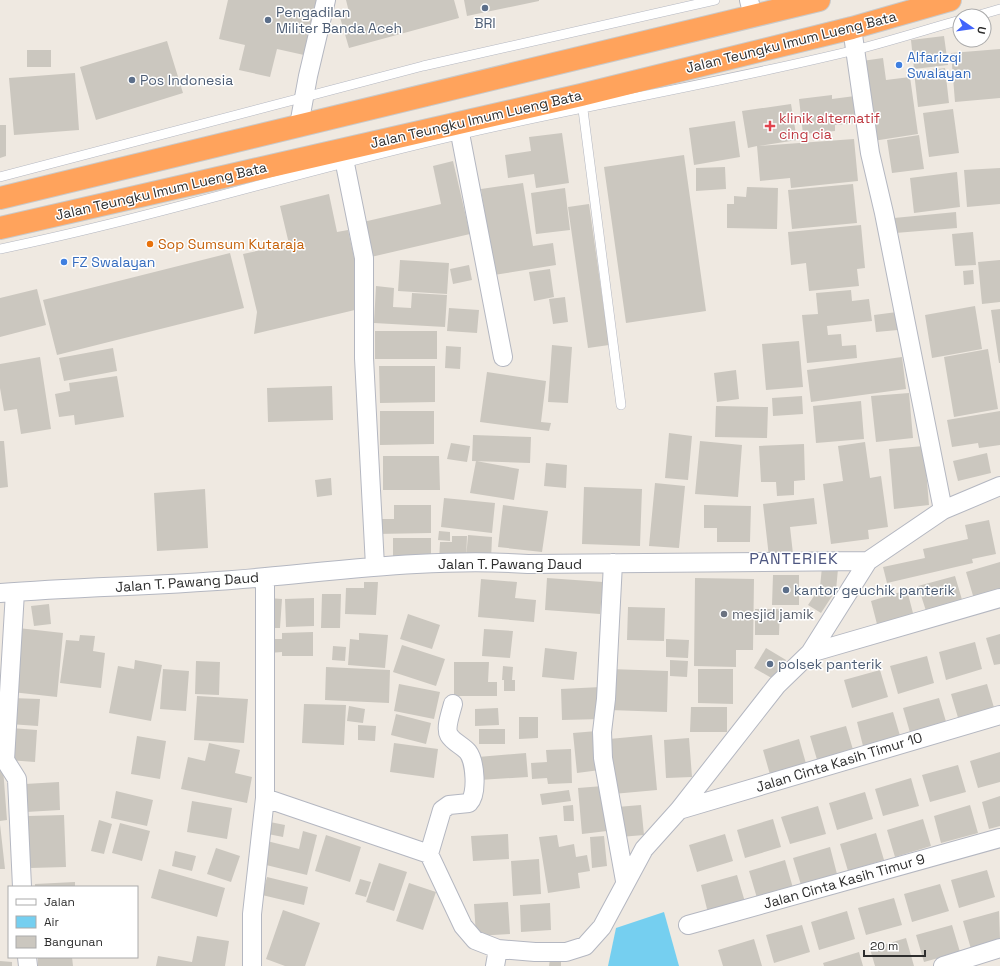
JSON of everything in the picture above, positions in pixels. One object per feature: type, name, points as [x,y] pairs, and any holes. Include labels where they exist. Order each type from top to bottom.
[{"type":"highway","points":[[0,198],[299,125],[751,8],[819,0]]},
{"type":"highway","name":"Jalan Teungku Imum Lueng Bata","points":[[0,228],[344,156],[459,128],[582,101],[950,0]]},
{"type":"street","points":[[299,125],[326,0]]},
{"type":"street","points":[[852,28],[870,153],[886,221],[943,510]]},
{"type":"street","points":[[459,128],[503,357]]},
{"type":"street","points":[[344,156],[364,258],[364,358],[375,566]]},
{"type":"street","points":[[453,704],[448,731],[449,736],[469,754],[475,782],[474,796],[469,803],[448,805],[442,810],[429,854],[463,926],[474,940],[497,957],[566,952],[585,946],[602,927],[625,881],[644,849],[678,810],[777,685],[810,653],[868,561],[943,510],[1000,486]]},
{"type":"street","name":"Jalan T. Pawang Daud","points":[[7,592],[265,577],[375,566],[481,562],[528,564],[868,561]]},
{"type":"street","points":[[613,563],[606,699],[602,732],[603,758],[625,881]]},
{"type":"street","points":[[252,966],[252,914],[265,798],[265,577]]},
{"type":"street","points":[[7,592],[5,760],[17,778],[22,886]]},
{"type":"street","points":[[810,653],[1000,598]]},
{"type":"street","name":"Jalan Cinta Kasih Timur 10","points":[[678,810],[1000,715]]},
{"type":"street","points":[[265,798],[429,854]]},
{"type":"street","name":"Jalan Cinta Kasih Timur 9","points":[[688,925],[1000,838]]},
{"type":"street","points":[[943,966],[1000,948]]},
{"type":"lane","points":[[0,177],[423,66],[716,0]]},
{"type":"lane","points":[[620,405],[582,101],[694,86],[855,50],[952,22]]},
{"type":"lane","points":[[0,249],[173,208],[308,171],[344,156]]},
{"type":"water","points":[[664,912],[679,966],[608,966],[616,928]]},
{"type":"building","name":"Pengadilan Militer Banda Aceh","points":[[228,0],[317,0],[304,55],[277,49],[270,77],[239,70],[245,45],[219,39]]},
{"type":"building","points":[[346,0],[454,0],[459,18],[349,48],[339,14],[349,12]]},
{"type":"building","name":"BRI","points":[[464,0],[539,0],[539,1],[467,16]]},
{"type":"building","points":[[944,36],[948,65],[914,69],[911,40]]},
{"type":"building","name":"Pos Indonesia","points":[[167,41],[183,93],[96,120],[80,67]]},
{"type":"building","points":[[1000,49],[1000,98],[955,102],[951,53]]},
{"type":"building","points":[[27,50],[51,50],[51,67],[27,67]]},
{"type":"building","points":[[883,58],[886,80],[910,77],[918,134],[873,141],[862,61]]},
{"type":"building","points":[[945,68],[949,103],[918,107],[914,72]]},
{"type":"building","points":[[75,73],[79,130],[14,135],[9,78]]},
{"type":"building","points":[[832,95],[832,99],[855,96],[858,123],[835,125],[835,131],[803,134],[799,99]]},
{"type":"building","points":[[791,104],[797,140],[759,146],[854,139],[858,181],[791,188],[790,178],[760,181],[757,146],[748,148],[742,111]]},
{"type":"building","points":[[953,109],[959,153],[929,157],[923,113]]},
{"type":"building","points":[[735,121],[740,157],[694,165],[689,128]]},
{"type":"building","points":[[0,125],[6,125],[6,156],[0,158]]},
{"type":"building","points":[[562,133],[569,183],[536,188],[534,174],[508,178],[505,155],[531,151],[529,137]]},
{"type":"building","points":[[919,135],[924,169],[892,173],[887,140]]},
{"type":"building","points":[[684,155],[706,311],[626,323],[604,167]]},
{"type":"building","points":[[453,161],[470,234],[371,257],[363,222],[441,204],[433,166]]},
{"type":"building","points":[[725,167],[726,189],[696,191],[696,168]]},
{"type":"building","points":[[1000,168],[1000,204],[967,207],[964,170]]},
{"type":"building","points":[[957,172],[960,207],[914,213],[910,178]]},
{"type":"building","points":[[523,183],[533,246],[553,243],[556,265],[494,275],[481,189]]},
{"type":"building","points":[[853,184],[857,223],[792,229],[788,190]]},
{"type":"building","points":[[747,187],[778,188],[777,229],[727,228],[727,204],[734,204],[734,196],[746,197]]},
{"type":"building","points":[[565,188],[570,230],[536,234],[531,193]]},
{"type":"building","points":[[329,194],[337,232],[348,230],[361,288],[359,309],[254,334],[257,312],[243,254],[289,244],[280,206]]},
{"type":"building","points":[[589,204],[609,345],[588,348],[568,207]]},
{"type":"building","points":[[956,212],[957,228],[895,233],[894,218]]},
{"type":"building","points":[[861,225],[865,268],[857,269],[859,286],[809,291],[806,263],[791,265],[788,232]]},
{"type":"building","points":[[973,232],[976,265],[955,266],[952,234]]},
{"type":"building","points":[[230,253],[244,308],[57,355],[43,300]]},
{"type":"building","points":[[400,260],[449,263],[447,294],[398,291]]},
{"type":"building","points":[[1000,260],[1000,302],[982,304],[978,262]]},
{"type":"building","points":[[469,265],[472,280],[453,284],[450,269]]},
{"type":"building","points":[[550,269],[554,297],[534,301],[529,272]]},
{"type":"building","points":[[973,270],[974,284],[964,285],[963,271]]},
{"type":"building","points":[[376,286],[394,288],[393,307],[411,308],[412,293],[447,295],[445,327],[374,323]]},
{"type":"building","points":[[37,289],[46,325],[0,337],[0,298]]},
{"type":"building","points":[[851,290],[852,301],[869,299],[872,321],[827,326],[828,335],[841,334],[842,346],[856,345],[857,358],[807,363],[802,315],[818,314],[816,293]]},
{"type":"building","points":[[565,297],[568,322],[553,324],[549,299]]},
{"type":"building","points":[[975,306],[982,349],[932,358],[925,315]]},
{"type":"building","points":[[449,308],[479,310],[477,333],[447,331]]},
{"type":"building","points":[[1000,309],[1000,363],[999,363],[991,310]]},
{"type":"building","points":[[897,312],[898,330],[876,332],[874,315]]},
{"type":"building","points":[[375,331],[437,331],[437,359],[375,359]]},
{"type":"building","points":[[799,341],[803,387],[766,390],[762,344]]},
{"type":"building","points":[[552,345],[572,347],[568,403],[548,402]]},
{"type":"building","points":[[446,346],[461,347],[460,369],[445,368]]},
{"type":"building","points":[[113,348],[117,371],[64,381],[59,358]]},
{"type":"building","points":[[988,349],[998,409],[954,417],[944,357]]},
{"type":"building","points":[[40,357],[51,429],[21,434],[17,409],[4,411],[0,388],[0,364]]},
{"type":"building","points":[[902,357],[906,389],[811,402],[807,370]]},
{"type":"building","points":[[379,366],[435,366],[435,402],[380,403]]},
{"type":"building","points":[[736,370],[739,399],[717,402],[714,373]]},
{"type":"building","points":[[487,372],[546,381],[541,422],[551,423],[549,431],[480,422]]},
{"type":"building","points":[[117,376],[124,417],[75,425],[74,415],[59,417],[55,394],[70,391],[69,383]]},
{"type":"building","points":[[332,386],[333,420],[268,422],[267,388]]},
{"type":"building","points":[[909,393],[913,438],[876,442],[871,396]]},
{"type":"building","points":[[802,396],[803,414],[773,416],[772,398]]},
{"type":"building","points":[[861,401],[864,439],[816,443],[813,406]]},
{"type":"building","points":[[716,406],[768,407],[767,438],[715,437]]},
{"type":"building","points":[[380,411],[434,411],[434,444],[380,445]]},
{"type":"building","points":[[1000,411],[1000,445],[979,448],[978,443],[952,447],[947,420]]},
{"type":"building","points":[[669,433],[692,436],[688,480],[665,478]]},
{"type":"building","points":[[473,435],[531,437],[530,463],[472,461]]},
{"type":"building","points":[[0,441],[4,441],[8,487],[0,488]]},
{"type":"building","points":[[700,441],[742,445],[738,497],[695,494]]},
{"type":"building","points":[[865,442],[870,478],[881,476],[888,527],[868,530],[869,539],[831,544],[823,484],[843,481],[838,446]]},
{"type":"building","points":[[451,443],[470,446],[467,462],[447,459]]},
{"type":"building","points":[[804,444],[805,480],[794,481],[794,495],[777,496],[776,482],[761,482],[759,446]]},
{"type":"building","points":[[924,446],[929,505],[894,509],[889,449]]},
{"type":"building","points":[[987,453],[991,473],[958,481],[953,461]]},
{"type":"building","points":[[383,456],[439,456],[440,490],[383,490]]},
{"type":"building","points":[[476,461],[519,469],[514,500],[470,493]]},
{"type":"building","points":[[546,463],[567,465],[566,488],[544,486]]},
{"type":"building","points":[[331,478],[332,495],[317,497],[315,480]]},
{"type":"building","points":[[655,483],[685,486],[679,548],[649,546]]},
{"type":"building","points":[[584,487],[642,489],[640,546],[582,544]]},
{"type":"building","points":[[205,489],[208,548],[157,551],[154,493]]},
{"type":"building","points":[[444,498],[495,503],[492,533],[441,527]]},
{"type":"building","points":[[814,498],[817,524],[790,527],[793,554],[769,557],[763,504]]},
{"type":"building","points":[[394,505],[431,505],[431,533],[376,534],[376,519],[394,519]]},
{"type":"building","points":[[503,505],[548,511],[542,552],[498,547]]},
{"type":"building","points":[[704,505],[751,506],[750,542],[717,542],[717,528],[704,528]]},
{"type":"building","points":[[989,520],[996,554],[972,559],[973,563],[887,583],[883,567],[925,558],[923,549],[968,539],[965,525]]},
{"type":"building","points":[[439,531],[450,532],[450,541],[438,540]]},
{"type":"building","points":[[468,535],[492,537],[491,560],[466,559]]},
{"type":"building","points":[[452,536],[467,536],[466,562],[439,561],[440,542],[452,542]]},
{"type":"building","points":[[393,538],[431,538],[431,562],[393,562]]},
{"type":"building","points":[[1000,562],[1000,592],[974,599],[966,572]]},
{"type":"building","points":[[822,567],[838,569],[836,590],[821,613],[808,605],[820,587]]},
{"type":"building","name":"kantor geuchik panterik","points":[[773,575],[799,575],[799,605],[772,605]]},
{"type":"building","points":[[955,576],[963,603],[927,614],[918,586]]},
{"type":"building","points":[[547,578],[603,582],[600,614],[545,610]]},
{"type":"building","name":"mesjid jamik","points":[[695,578],[754,579],[753,650],[736,650],[736,667],[694,666]]},
{"type":"building","points":[[481,579],[517,582],[515,598],[536,600],[534,622],[478,617]]},
{"type":"building","points":[[364,582],[378,582],[376,615],[345,614],[346,588],[364,588]]},
{"type":"building","points":[[907,590],[914,617],[878,628],[871,601]]},
{"type":"building","points":[[322,594],[341,594],[340,628],[321,628]]},
{"type":"building","points":[[269,598],[282,599],[280,628],[267,628]]},
{"type":"building","points":[[314,598],[314,626],[286,627],[285,599]]},
{"type":"building","points":[[49,604],[51,624],[34,626],[31,606]]},
{"type":"building","points":[[628,607],[665,608],[664,641],[627,640]]},
{"type":"building","points":[[755,609],[780,609],[779,635],[755,635]]},
{"type":"building","points":[[408,614],[440,625],[432,649],[400,639]]},
{"type":"building","points":[[18,628],[63,633],[57,697],[12,692]]},
{"type":"building","points":[[484,629],[513,631],[510,658],[482,656]]},
{"type":"building","points":[[313,632],[313,656],[282,656],[282,652],[269,653],[269,639],[282,639],[282,633]]},
{"type":"building","points":[[359,633],[388,635],[385,668],[348,665],[350,639],[359,640]]},
{"type":"building","points":[[1000,634],[1000,664],[994,665],[986,638]]},
{"type":"building","points":[[80,635],[95,636],[93,651],[105,653],[101,688],[60,683],[66,640],[79,641]]},
{"type":"building","points":[[666,639],[689,640],[688,658],[666,657]]},
{"type":"building","points":[[975,642],[982,669],[946,680],[939,652]]},
{"type":"building","points":[[402,645],[445,659],[436,686],[393,672]]},
{"type":"building","points":[[333,646],[346,647],[345,661],[332,660]]},
{"type":"building","points":[[545,648],[577,652],[574,680],[542,677]]},
{"type":"building","name":"polsek panterik","points":[[766,648],[786,660],[775,680],[754,668]]},
{"type":"building","points":[[927,656],[934,683],[898,694],[890,666]]},
{"type":"building","points":[[135,660],[162,665],[151,721],[109,713],[118,666],[134,669]]},
{"type":"building","points":[[670,660],[688,661],[687,677],[670,676]]},
{"type":"building","points":[[196,661],[220,662],[219,695],[195,694]]},
{"type":"building","points":[[454,662],[489,662],[488,682],[497,682],[497,696],[454,696]]},
{"type":"building","points":[[503,666],[513,667],[512,680],[502,680]]},
{"type":"building","points":[[326,667],[390,670],[389,703],[325,700]]},
{"type":"building","points":[[163,669],[189,671],[186,711],[160,709]]},
{"type":"building","points":[[610,669],[668,671],[667,712],[609,710]]},
{"type":"building","points":[[698,669],[733,669],[733,704],[698,703]]},
{"type":"building","points":[[880,670],[888,697],[852,708],[844,680]]},
{"type":"building","points":[[504,680],[515,680],[515,691],[504,691]]},
{"type":"building","points":[[399,684],[440,692],[434,719],[394,711]]},
{"type":"building","points":[[987,684],[995,711],[959,721],[951,694]]},
{"type":"building","points":[[601,687],[602,719],[562,720],[561,689]]},
{"type":"building","points":[[197,696],[248,699],[244,743],[194,740]]},
{"type":"building","points":[[11,698],[40,699],[38,726],[9,724]]},
{"type":"building","points":[[939,698],[947,725],[911,736],[903,708]]},
{"type":"building","points":[[304,704],[346,705],[344,745],[302,743]]},
{"type":"building","points":[[349,706],[365,709],[363,723],[347,721]]},
{"type":"building","points":[[691,707],[727,707],[727,732],[690,732]]},
{"type":"building","points":[[498,708],[499,725],[475,726],[475,709]]},
{"type":"building","points":[[893,712],[901,739],[864,750],[857,722]]},
{"type":"building","points":[[396,714],[431,723],[426,744],[391,735]]},
{"type":"building","points":[[519,717],[538,717],[538,738],[519,739]]},
{"type":"building","points":[[358,725],[376,726],[375,741],[358,740]]},
{"type":"building","points":[[846,726],[854,753],[818,763],[810,736]]},
{"type":"building","points":[[11,728],[37,730],[35,762],[8,760]]},
{"type":"building","points":[[479,729],[505,729],[505,744],[479,744]]},
{"type":"building","points":[[597,731],[600,770],[577,773],[573,733]]},
{"type":"building","points":[[652,735],[657,790],[613,794],[609,739]]},
{"type":"building","points":[[137,736],[166,741],[160,779],[131,774]]},
{"type":"building","points":[[689,738],[692,777],[666,778],[664,740]]},
{"type":"building","points":[[799,739],[807,767],[771,778],[763,750]]},
{"type":"building","points":[[209,743],[240,750],[235,773],[252,777],[247,803],[181,789],[188,757],[205,761]]},
{"type":"building","points":[[394,743],[438,749],[434,778],[390,772]]},
{"type":"building","points":[[571,749],[572,783],[548,784],[547,778],[532,779],[531,763],[547,762],[546,750]]},
{"type":"building","points":[[1000,752],[1000,782],[978,788],[970,761]]},
{"type":"building","points":[[526,753],[528,777],[479,780],[478,757]]},
{"type":"building","points":[[958,765],[966,792],[930,802],[922,775]]},
{"type":"building","points":[[0,768],[3,768],[7,820],[0,821]]},
{"type":"building","points":[[911,778],[919,806],[883,816],[875,789]]},
{"type":"building","points":[[59,782],[60,810],[26,812],[25,784]]},
{"type":"building","points":[[603,786],[607,831],[582,834],[578,788]]},
{"type":"building","points":[[569,790],[571,801],[542,805],[540,794]]},
{"type":"building","points":[[116,791],[153,800],[147,826],[111,818]]},
{"type":"building","points":[[865,792],[873,819],[837,830],[829,803]]},
{"type":"building","points":[[1000,796],[1000,826],[989,829],[982,802]]},
{"type":"building","points":[[192,801],[232,808],[227,839],[187,832]]},
{"type":"building","points":[[573,805],[574,821],[564,821],[563,806]]},
{"type":"building","points":[[641,805],[644,835],[620,837],[617,807]]},
{"type":"building","points":[[970,805],[978,833],[941,843],[934,816]]},
{"type":"building","points":[[818,806],[826,834],[790,844],[781,817]]},
{"type":"building","points":[[64,815],[66,867],[30,868],[28,816]]},
{"type":"building","points":[[773,819],[781,847],[745,858],[737,830]]},
{"type":"building","points":[[923,819],[931,846],[895,857],[887,830]]},
{"type":"building","points":[[99,820],[112,824],[104,854],[91,851]]},
{"type":"building","points":[[265,821],[285,825],[283,837],[263,833]]},
{"type":"building","points":[[120,823],[150,831],[142,861],[112,853]]},
{"type":"building","points":[[0,824],[5,869],[0,869]]},
{"type":"building","points":[[303,831],[317,835],[307,875],[262,864],[267,841],[299,849]]},
{"type":"building","points":[[876,833],[884,860],[848,871],[840,844]]},
{"type":"building","points":[[508,834],[509,859],[473,861],[471,836]]},
{"type":"building","points":[[725,834],[733,861],[697,872],[689,845]]},
{"type":"building","points":[[326,835],[361,847],[350,882],[315,871]]},
{"type":"building","points":[[557,835],[559,847],[574,844],[576,857],[587,855],[590,871],[578,873],[580,888],[548,893],[539,837]]},
{"type":"building","points":[[604,836],[607,866],[592,868],[590,837]]},
{"type":"building","points":[[830,847],[837,874],[801,885],[793,858]]},
{"type":"building","points":[[216,848],[240,856],[231,882],[207,874]]},
{"type":"building","points":[[175,851],[196,856],[192,871],[172,866]]},
{"type":"building","points":[[539,859],[541,894],[513,896],[511,861]]},
{"type":"building","points":[[785,860],[793,888],[757,898],[749,871]]},
{"type":"building","points":[[379,863],[407,872],[394,911],[366,902]]},
{"type":"building","points":[[159,869],[225,888],[217,917],[151,898]]},
{"type":"building","points":[[987,870],[995,897],[959,908],[951,880]]},
{"type":"building","points":[[737,875],[745,902],[708,913],[701,885]]},
{"type":"building","points":[[267,877],[308,887],[304,905],[262,895]]},
{"type":"building","points":[[360,879],[371,882],[366,897],[355,894]]},
{"type":"building","points":[[75,882],[75,886],[35,886],[35,884]]},
{"type":"building","points":[[409,883],[436,892],[423,930],[396,921]]},
{"type":"building","points":[[940,884],[949,911],[912,922],[904,894]]},
{"type":"building","points":[[894,898],[902,925],[866,935],[858,908]]},
{"type":"building","points":[[508,902],[510,934],[476,936],[474,904]]},
{"type":"building","points":[[550,903],[551,930],[521,932],[520,905]]},
{"type":"building","points":[[283,910],[320,923],[305,966],[285,966],[266,959]]},
{"type":"building","points":[[847,911],[855,939],[819,950],[811,922]]},
{"type":"building","points":[[999,911],[1000,940],[971,949],[963,921]]},
{"type":"building","points":[[802,925],[810,952],[774,963],[766,935]]},
{"type":"building","points":[[952,925],[960,952],[924,962],[916,935]]},
{"type":"building","points":[[197,936],[229,941],[225,966],[156,966],[158,956],[192,962]]},
{"type":"building","points":[[906,938],[914,966],[875,966],[870,949]]},
{"type":"building","points":[[754,939],[762,966],[723,966],[718,950]]},
{"type":"building","points":[[859,952],[863,966],[824,966],[823,963]]},
{"type":"building","points":[[38,958],[72,958],[73,966],[38,966]]},
{"type":"building","points":[[550,959],[561,960],[561,966],[549,966]]},
{"type":"building","points":[[0,961],[12,962],[12,966],[0,966]]},
{"type":"place","name":"BRI","points":[[485,8]]},
{"type":"place","name":"Pengadilan Militer Banda Aceh","points":[[268,20]]},
{"type":"place","name":"Alfarizqi Swalayan","points":[[899,65]]},
{"type":"place","name":"Pos Indonesia","points":[[132,80]]},
{"type":"place","name":"klinik alternatif cing cia","points":[[770,126]]},
{"type":"place","name":"Sop Sumsum Kutaraja","points":[[150,244]]},
{"type":"place","name":"FZ Swalayan","points":[[64,262]]},
{"type":"place","name":"kantor geuchik panterik","points":[[786,590]]},
{"type":"place","name":"mesjid jamik","points":[[724,614]]},
{"type":"place","name":"polsek panterik","points":[[770,664]]},
{"type":"district","name":"PANTERIEK","points":[[794,558]]}]
